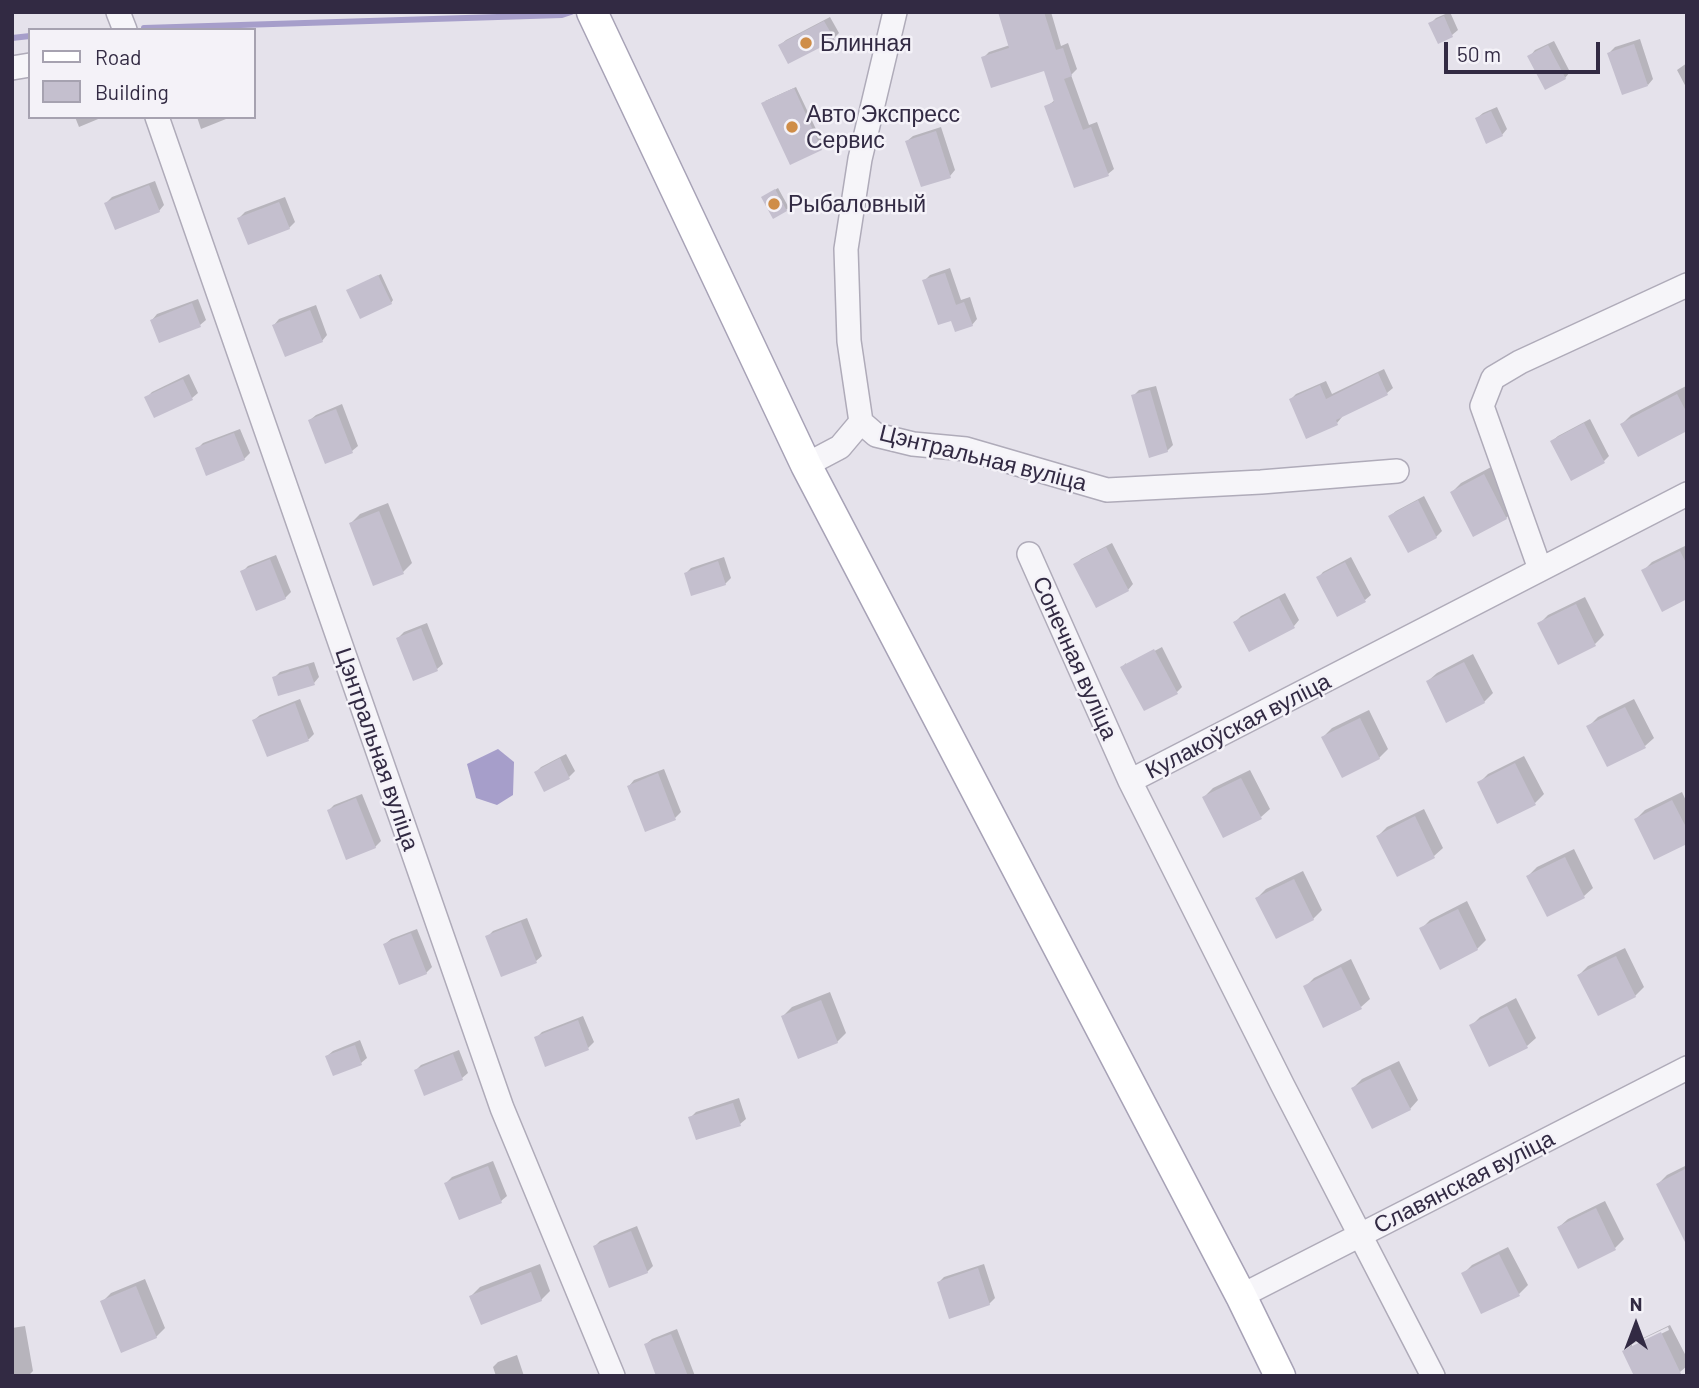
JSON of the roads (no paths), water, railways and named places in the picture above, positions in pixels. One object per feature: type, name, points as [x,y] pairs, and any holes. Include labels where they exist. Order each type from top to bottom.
[{"type":"main road","points":[[592,12],[806,465],[1241,1296],[1280,1376]]},
{"type":"street","name":"Цэнтральная вуліца","points":[[895,12],[860,159],[846,249],[849,341],[861,422],[876,435],[913,444],[966,449],[1107,490],[1397,471]]},
{"type":"street","name":"Цэнтральная вуліца","points":[[158,119],[502,1108],[613,1376]]},
{"type":"street","points":[[1537,561],[1482,406],[1493,378],[1520,362],[1687,285]]},
{"type":"street","points":[[806,465],[840,447],[861,422]]},
{"type":"street","name":"Кулакоўская вуліца","points":[[1433,1376],[1125,772],[1537,561],[1687,494]]},
{"type":"street","name":"Сонечная вуліца","points":[[1028,554],[1125,772]]},
{"type":"street","name":"Славянская вуліца","points":[[1241,1296],[1687,1068]]},
{"type":"waterway","points":[[144,28],[562,15],[571,12]]},
{"type":"waterway","points":[[12,38],[28,36]]},
{"type":"place","name":"Блинная","points":[[806,43]]},
{"type":"place","name":"Авто Экспресс Сервис","points":[[792,127]]},
{"type":"place","name":"Рыбаловный","points":[[774,204]]}]
